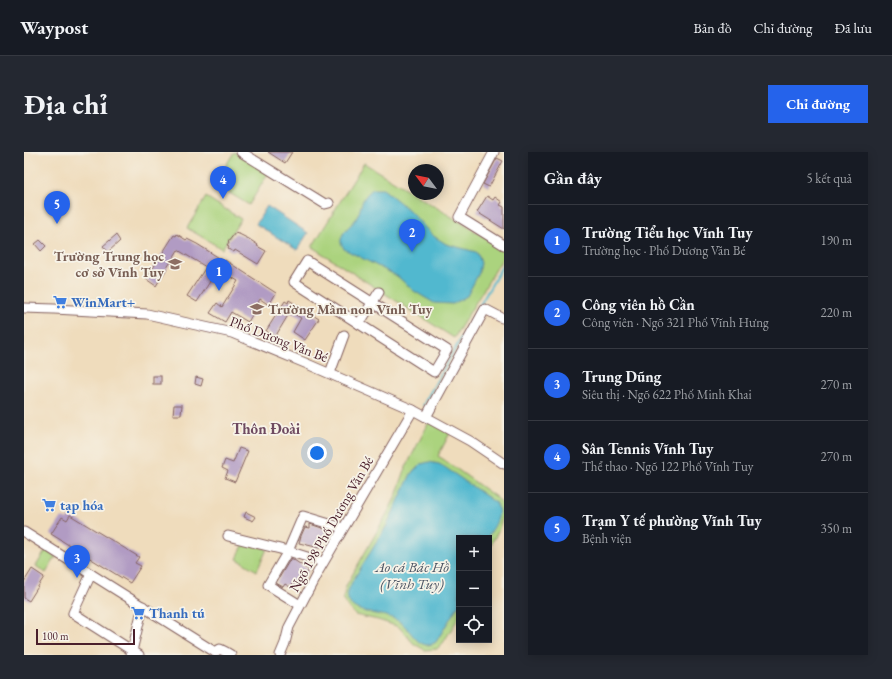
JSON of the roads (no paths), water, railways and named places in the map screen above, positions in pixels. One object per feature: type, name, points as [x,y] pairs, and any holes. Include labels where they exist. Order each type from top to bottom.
[{"type":"street","points":[[241,152],[325,204],[329,203]]},
{"type":"street","points":[[494,152],[459,217],[504,245]]},
{"type":"street","points":[[426,417],[443,372],[447,350],[307,261],[294,282],[434,372],[443,372]]},
{"type":"street","points":[[359,324],[379,292]]},
{"type":"street","name":"Phố Dương Văn Bé","points":[[24,308],[147,314],[232,333],[330,373],[413,410],[470,441],[504,464]]},
{"type":"street","points":[[443,372],[485,309],[502,318]]},
{"type":"street","points":[[330,373],[344,335]]},
{"type":"street","name":"Ngõ 198 Phố Dương Văn Bé","points":[[280,655],[289,627],[323,562],[413,410]]},
{"type":"street","points":[[300,605],[268,586],[288,551],[304,516],[343,528]]},
{"type":"street","points":[[24,532],[215,653],[220,650],[231,655]]},
{"type":"street","points":[[228,536],[288,551],[323,562]]},
{"type":"street","points":[[91,574],[73,613],[134,654],[143,606]]},
{"type":"water","points":[[373,189],[383,189],[409,210],[432,235],[446,244],[476,252],[481,263],[479,273],[467,296],[453,304],[434,303],[414,291],[397,276],[344,249],[341,243],[343,234],[356,219],[365,196]]},
{"type":"water","points":[[267,206],[308,233],[297,250],[256,224]]},
{"type":"water","name":"Ao cá Bác Hồ (Vĩnh Tuy)","points":[[429,462],[439,464],[446,468],[496,503],[499,512],[497,521],[489,535],[456,535],[456,609],[436,642],[430,645],[420,643],[399,621],[390,617],[369,613],[355,608],[350,604],[348,599],[348,591],[352,582],[386,527],[411,474],[421,464]]},
{"type":"waterway","points":[[423,405],[504,263]]},
{"type":"place","name":"Sân Tennis Vĩnh Tuy","points":[[223,199]]},
{"type":"place","name":"Trạm Y tế phường Vĩnh Tuy","points":[[57,224]]},
{"type":"place","name":"Công viên hồ Cần","points":[[412,252]]},
{"type":"place","name":"Trường Trung học cơ sở Vĩnh Tuy","points":[[175,264]]},
{"type":"place","name":"Trường Tiểu học Vĩnh Tuy","points":[[219,291]]},
{"type":"place","name":"WinMart+","points":[[60,302]]},
{"type":"place","name":"Trường Mầm non Vĩnh Tuy","points":[[257,309]]},
{"type":"place","name":"tạp hóa","points":[[49,505]]},
{"type":"place","name":"Trung Dũng","points":[[77,578]]},
{"type":"place","name":"Thanh tú","points":[[138,613]]},
{"type":"district","name":"Thôn Đoài","points":[[266,428]]}]
